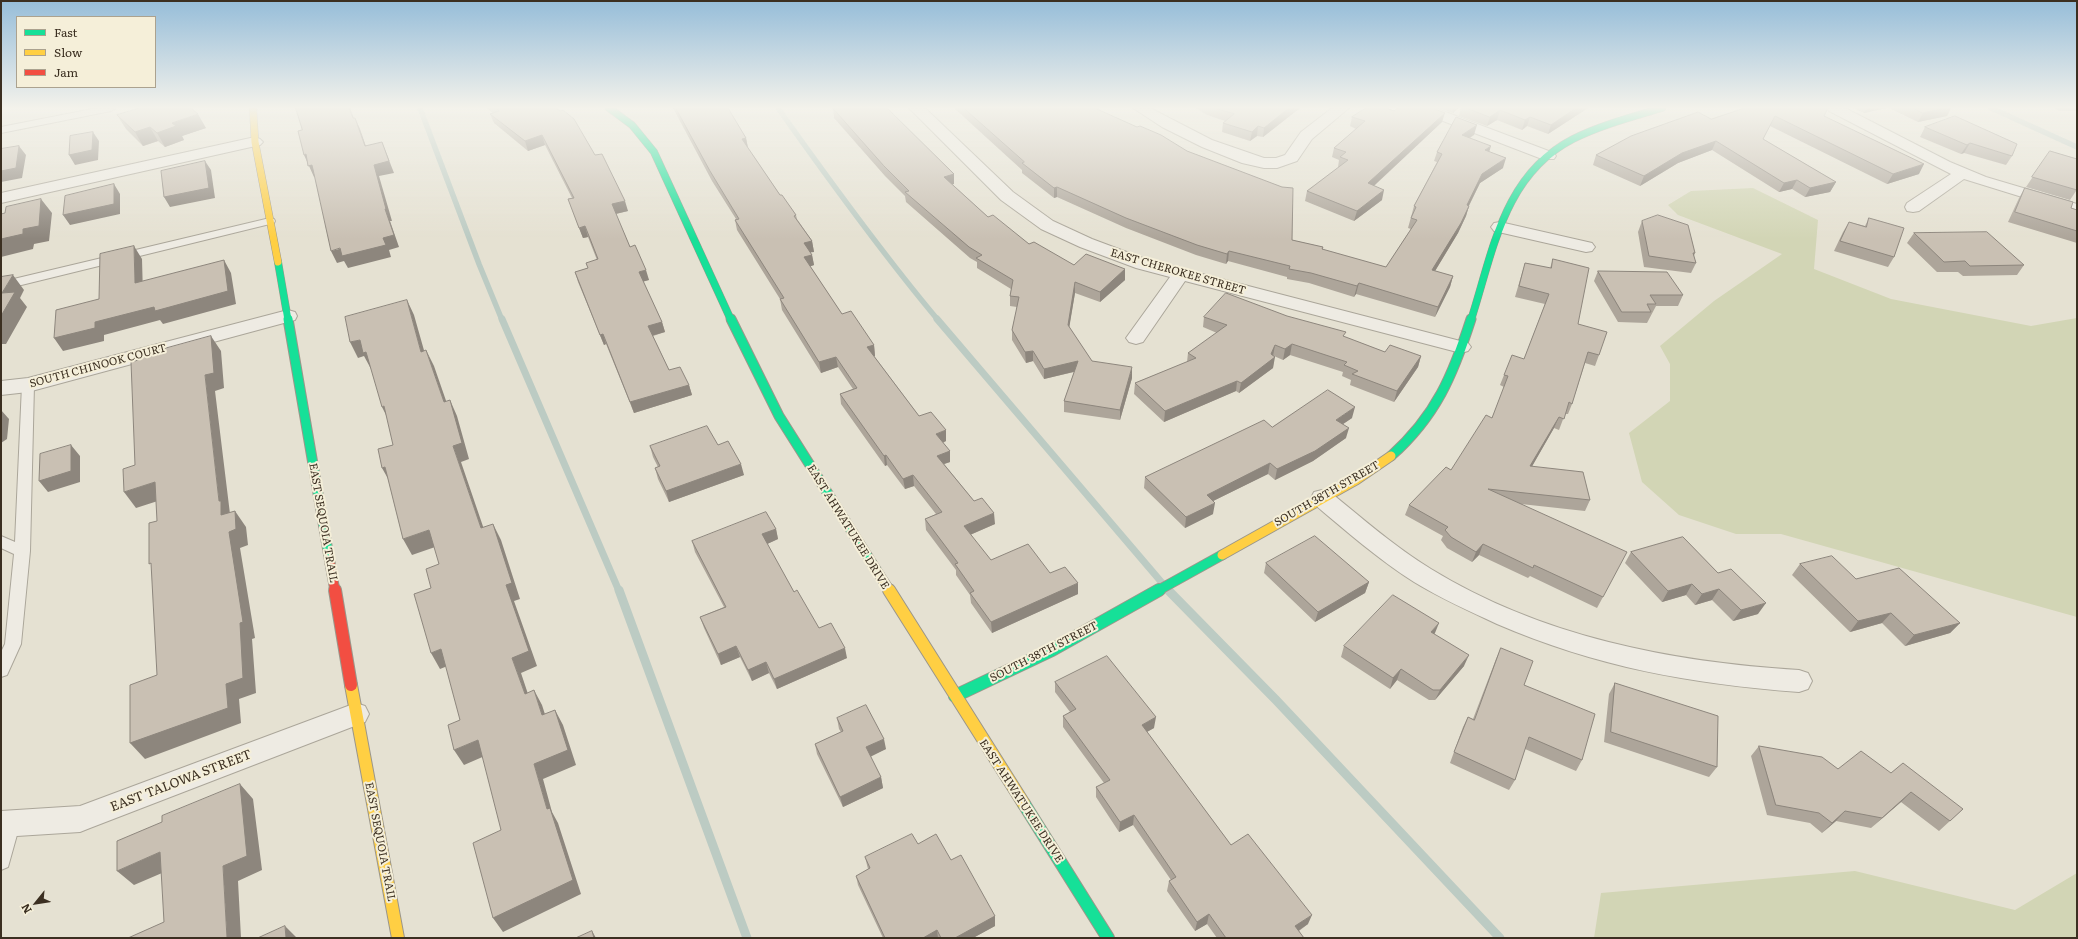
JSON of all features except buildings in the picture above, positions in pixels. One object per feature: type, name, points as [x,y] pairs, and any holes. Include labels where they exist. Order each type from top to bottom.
[{"type":"street","points":[[1,198],[210,152]]},
{"type":"street","name":"EAST SEQUOIA TRAIL","points":[[256,152],[288,316],[356,714],[398,938]]},
{"type":"street","name":"EAST AHWATUKEE DRIVE","points":[[654,152],[749,358],[779,416],[1108,938]]},
{"type":"street","name":"EAST CHEROKEE STREET","points":[[961,152],[1007,196],[1048,224],[1109,253],[1181,274],[1461,347]]},
{"type":"street","points":[[1230,152],[1252,160],[1276,164],[1291,158],[1294,152]]},
{"type":"street","points":[[1537,152],[1548,156]]},
{"type":"street","name":"SOUTH 38TH STREET","points":[[955,696],[1059,647],[1382,463],[1403,446],[1418,430],[1443,392],[1461,347],[1506,210],[1516,191],[1528,175],[1554,152]]},
{"type":"street","points":[[1915,152],[1962,173],[2077,209]]},
{"type":"street","points":[[1913,207],[1962,173]]},
{"type":"street","points":[[1500,227],[1586,247]]},
{"type":"street","points":[[1136,338],[1181,274]]},
{"type":"street","name":"SOUTH CHINOOK COURT","points":[[1,388],[28,385],[288,316]]},
{"type":"street","points":[[1322,498],[1378,545],[1423,576],[1476,603],[1536,630],[1590,649],[1658,666],[1742,678],[1800,681]]},
{"type":"street","name":"EAST TALOWA STREET","points":[[6,824],[80,819],[356,714]]},
{"type":"lane","points":[[1,286],[270,221]]},
{"type":"lane","points":[[1,670],[13,644],[22,551],[28,385]]},
{"type":"lane","points":[[1,542],[22,551]]},
{"type":"lane","points":[[1,862],[6,824]]},
{"type":"green space","points":[[1753,188],[1818,220],[1814,269],[1891,299],[2031,326],[2077,318],[2077,617],[1781,534],[1736,534],[1679,515],[1642,482],[1629,433],[1670,401],[1670,364],[1660,346],[1714,301],[1782,254],[1678,215],[1668,205],[1691,191]]},
{"type":"green space","points":[[1855,871],[2015,910],[2077,873],[2077,938],[1594,938],[1601,893]]},
{"type":"waterway","points":[[437,152],[502,320]]},
{"type":"waterway","points":[[809,152],[856,216],[938,320]]},
{"type":"waterway","points":[[502,319],[619,591]]},
{"type":"waterway","points":[[937,319],[1169,591]]},
{"type":"waterway","points":[[619,590],[747,938]]},
{"type":"waterway","points":[[1168,590],[1276,700],[1500,938]]},
{"type":"traffic: fast","points":[[654,152],[749,358],[779,416],[880,576]]},
{"type":"traffic: fast","points":[[1391,456],[1412,437],[1429,416],[1443,392],[1464,340],[1501,223],[1511,201],[1523,182],[1537,166],[1553,152]]},
{"type":"traffic: fast","points":[[278,262],[330,563]]},
{"type":"traffic: fast","points":[[955,696],[1052,650],[1222,555]]},
{"type":"traffic: fast","points":[[1024,804],[1108,938]]},
{"type":"traffic: slow","points":[[257,152],[278,262]]},
{"type":"traffic: slow","points":[[1222,555],[1356,480],[1391,456]]},
{"type":"traffic: slow","points":[[880,576],[1024,804]]},
{"type":"traffic: slow","points":[[351,685],[398,938]]},
{"type":"traffic: jam","points":[[330,563],[351,685]]}]
